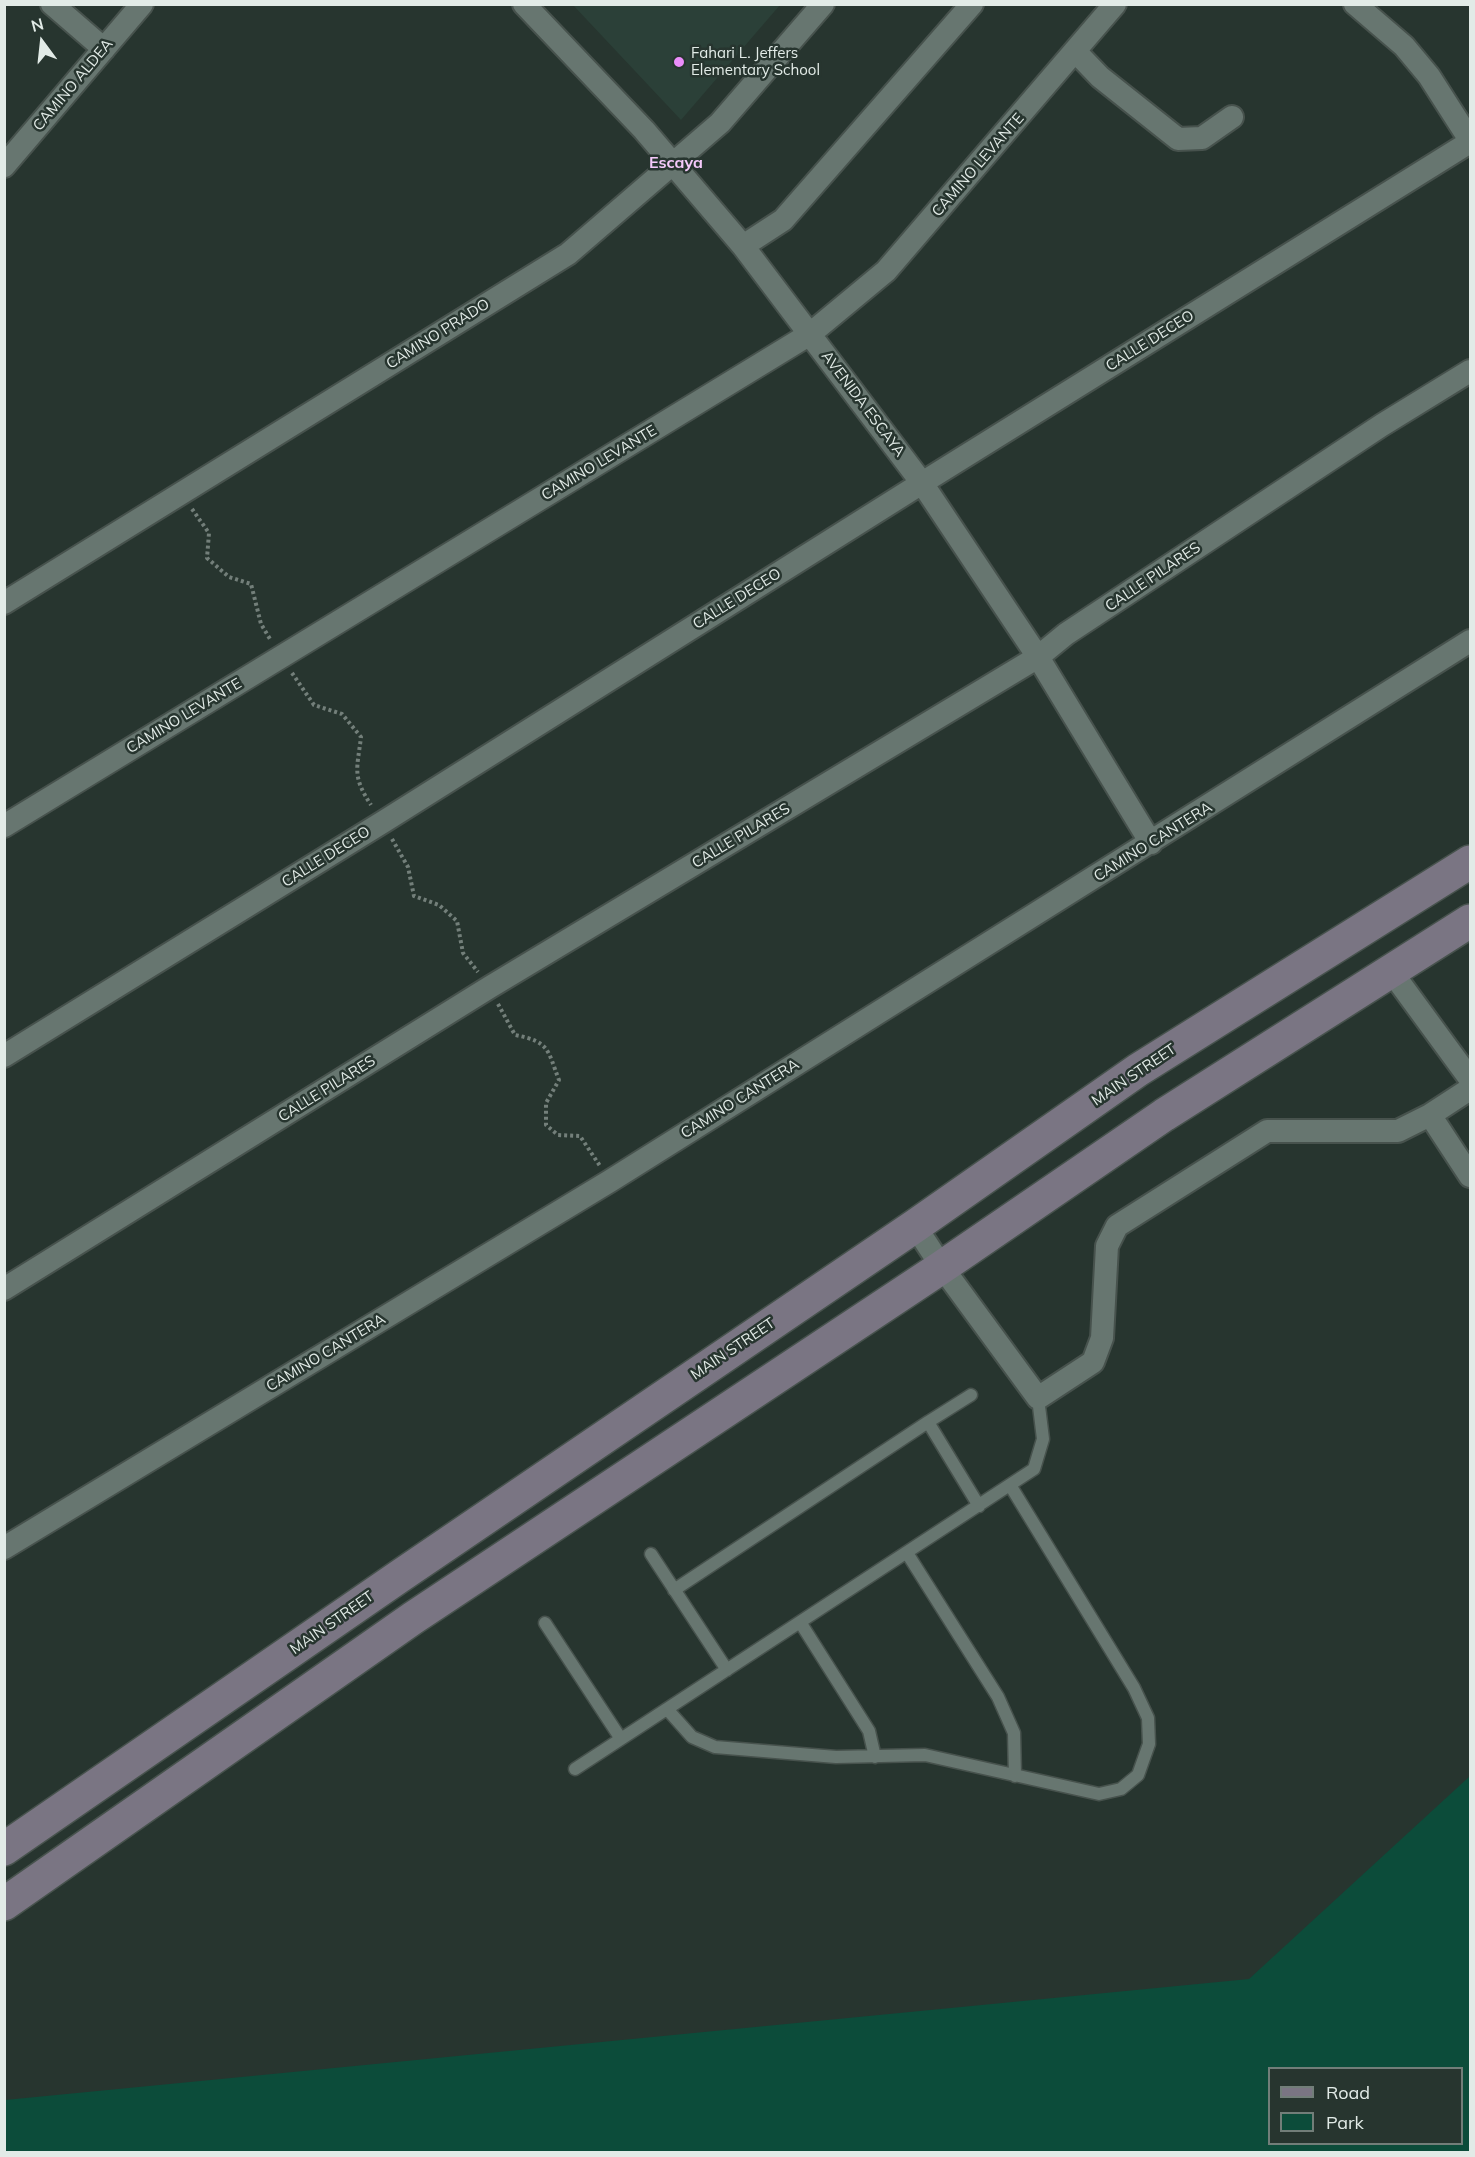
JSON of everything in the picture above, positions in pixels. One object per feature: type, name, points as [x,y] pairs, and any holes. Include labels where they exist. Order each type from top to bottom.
[{"type":"main road","name":"MAIN STREET","points":[[4,1849],[400,1576],[915,1226],[1138,1070],[1470,862]]},
{"type":"main road","points":[[4,1904],[413,1618],[942,1267],[1164,1115],[1470,921]]},
{"type":"street","points":[[52,4],[104,49]]},
{"type":"street","name":"CAMINO ALDEA","points":[[4,166],[142,4]]},
{"type":"street","name":"AVENIDA ESCAYA","points":[[524,4],[644,130],[743,246],[922,483],[1038,657],[1151,843]]},
{"type":"street","name":"CAMINO PRADO","points":[[4,603],[568,254],[720,123],[823,4]]},
{"type":"street","points":[[743,246],[783,220],[972,4]]},
{"type":"street","name":"CAMINO LEVANTE","points":[[4,826],[810,334],[886,272],[1115,4]]},
{"type":"street","points":[[1355,4],[1404,46],[1430,76],[1470,141]]},
{"type":"street","points":[[1075,51],[1100,77],[1178,139],[1202,138],[1232,117]]},
{"type":"street","name":"CALLE DECEO","points":[[4,1056],[383,822],[1470,141]]},
{"type":"street","name":"CALLE PILARES","points":[[4,1289],[490,987],[1038,657],[1066,634],[1382,425],[1470,371]]},
{"type":"street","name":"CAMINO CANTERA","points":[[8,1539],[610,1181],[1470,641]]},
{"type":"street","points":[[1391,971],[1470,1079]]},
{"type":"street","points":[[915,1226],[942,1267],[1038,1398],[1093,1362],[1102,1338],[1107,1246],[1117,1226],[1267,1131],[1398,1131],[1430,1115],[1470,1089]]},
{"type":"street","points":[[1430,1115],[1470,1176]]},
{"type":"lane","points":[[674,1590],[971,1395]]},
{"type":"lane","points":[[575,1769],[1034,1469],[1043,1439],[1038,1398]]},
{"type":"lane","points":[[928,1422],[979,1506]]},
{"type":"lane","points":[[667,1709],[692,1737],[715,1748],[836,1758],[925,1755],[1099,1794],[1121,1789],[1138,1775],[1149,1744],[1148,1718],[1134,1688],[1010,1485]]},
{"type":"lane","points":[[907,1552],[998,1697],[1014,1733],[1015,1776]]},
{"type":"lane","points":[[651,1554],[727,1670]]},
{"type":"lane","points":[[800,1622],[869,1731],[875,1757]]},
{"type":"lane","points":[[545,1623],[621,1739]]},
{"type":"path","points":[[181,494],[209,533],[207,558],[229,578],[251,584],[261,624],[314,705],[342,714],[361,738],[356,773],[362,790],[408,867],[414,896],[439,905],[457,921],[463,953],[490,987],[515,1035],[535,1039],[547,1049],[559,1080],[546,1103],[546,1125],[558,1135],[580,1136],[610,1181]]},
{"type":"shaded area","name":"Fahari L. Jeffers Elementary School","points":[[573,5],[780,5],[681,120]]},
{"type":"green space","points":[[1470,1776],[1470,2152],[5,2152],[5,2100],[1249,1979]]},
{"type":"place","name":"Fahari L. Jeffers Elementary School","points":[[679,62]]},
{"type":"district","name":"Escaya","points":[[676,163]]}]
